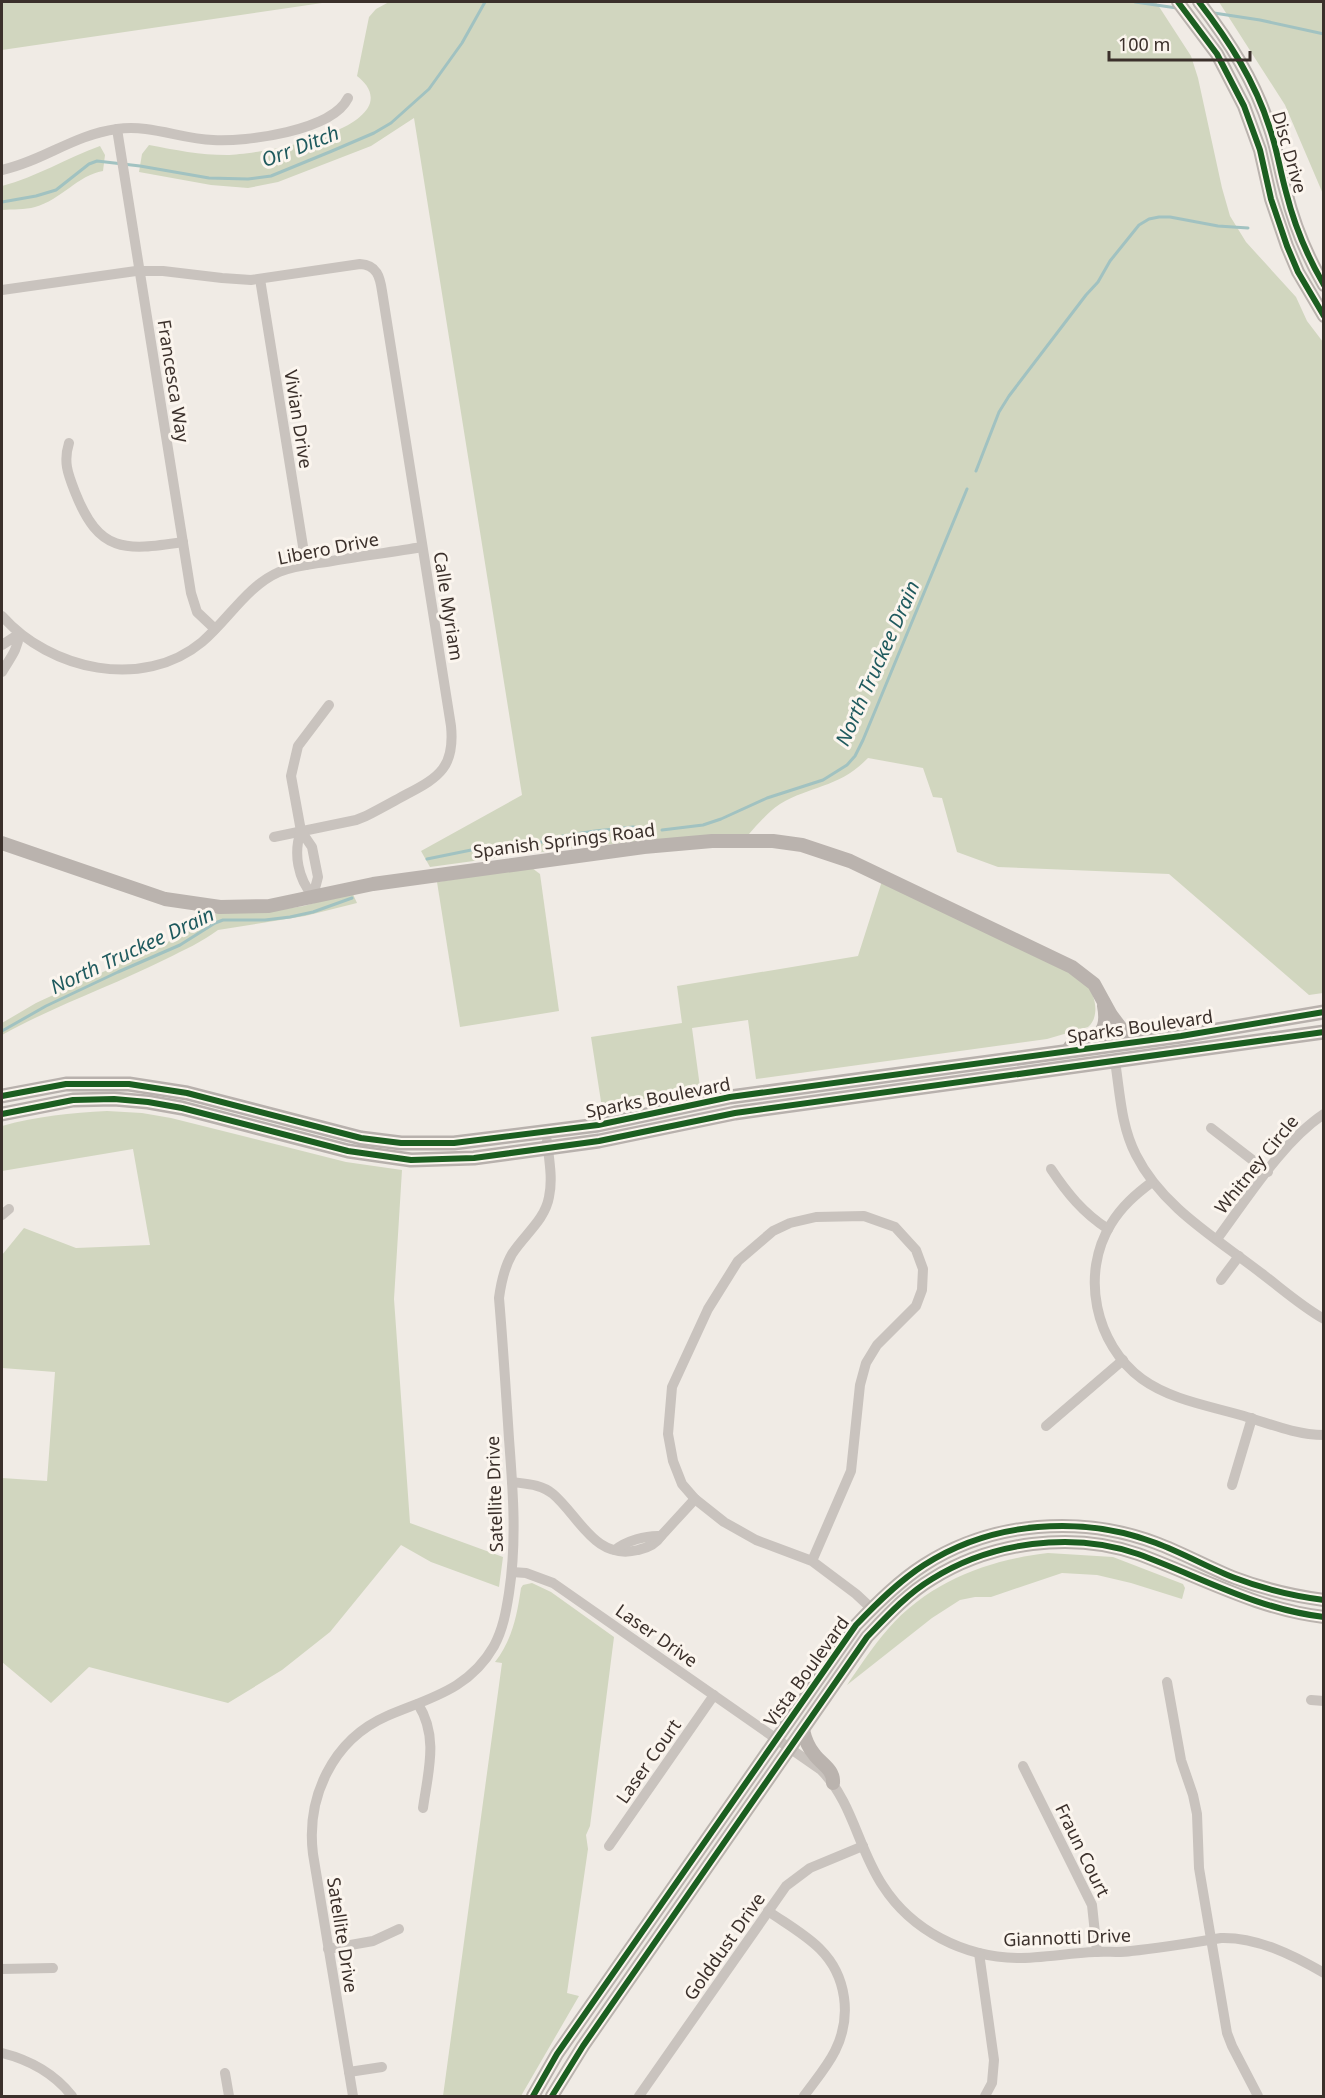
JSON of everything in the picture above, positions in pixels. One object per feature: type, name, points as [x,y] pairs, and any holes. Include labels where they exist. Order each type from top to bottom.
[{"type":"main road","name":"Disc Drive","points":[[1178,2],[1217,54],[1239,96],[1253,129],[1270,199],[1287,246],[1298,272],[1323,316]]},
{"type":"main road","name":"Disc Drive","points":[[1199,2],[1226,38],[1255,90],[1271,130],[1293,216],[1313,267],[1323,285]]},
{"type":"main road","name":"Spanish Springs Road","points":[[2,843],[146,893],[192,904],[246,908],[291,902],[350,888],[404,879],[656,846],[712,841],[773,841],[802,845],[850,861],[1072,967],[1094,984],[1118,1027],[1124,1031],[1139,1035],[1175,1037]]},
{"type":"main road","points":[[1055,1052],[1099,1036],[1106,1020],[1102,999]]},
{"type":"main road","name":"Sparks Boulevard","points":[[2,1096],[66,1084],[129,1084],[187,1093],[361,1138],[401,1143],[454,1143],[598,1125],[714,1100],[1175,1037],[1323,1012]]},
{"type":"main road","points":[[956,1066],[1007,1064],[1102,1055],[1110,1056],[1115,1061],[1124,1052],[1213,1039],[1276,1020]]},
{"type":"main road","name":"Sparks Boulevard","points":[[2,1114],[73,1100],[114,1099],[148,1102],[182,1108],[348,1151],[411,1160],[474,1158],[599,1141],[735,1113],[1323,1032]]},
{"type":"main road","points":[[2,1105],[27,1101],[46,1104]]},
{"type":"main road","name":"Vista Boulevard","points":[[533,2097],[557,2054],[836,1653],[871,1608],[899,1583],[925,1565],[970,1542],[992,1535],[1019,1530],[1076,1526],[1132,1535],[1263,1588],[1323,1600]]},
{"type":"main road","name":"Vista Boulevard","points":[[552,2097],[582,2046],[867,1636],[888,1614],[931,1579],[977,1557],[1006,1548],[1055,1543],[1091,1544],[1118,1548],[1163,1564],[1230,1593],[1286,1610],[1323,1617]]},
{"type":"main road","points":[[1286,1610],[1323,1609]]},
{"type":"main road","points":[[803,1730],[807,1743],[815,1756],[831,1772],[833,1783]]},
{"type":"street","points":[[2,170],[21,165],[85,136],[117,129],[139,128],[212,140],[263,137],[298,129],[330,116],[340,110],[348,98]]},
{"type":"street","name":"Francesca Way","points":[[117,129],[194,604],[202,618],[215,629]]},
{"type":"street","name":"Calle Myriam","points":[[260,279],[360,264],[372,267],[378,272],[451,726],[452,748],[448,760],[437,776],[427,784],[366,816],[274,837]]},
{"type":"street","points":[[2,290],[140,271],[163,271],[237,280],[260,279]]},
{"type":"street","name":"Vivian Drive","points":[[260,279],[306,565]]},
{"type":"street","points":[[69,443],[66,454],[67,471],[84,515],[98,532],[115,543],[136,548],[183,542]]},
{"type":"street","name":"Libero Drive","points":[[2,616],[19,634],[49,652],[84,665],[112,670],[129,670],[158,665],[194,648],[256,586],[278,573],[306,565],[422,547]]},
{"type":"street","points":[[2,645],[19,634],[18,646],[2,672]]},
{"type":"street","points":[[314,896],[318,877],[312,847],[301,831],[292,786],[292,766],[298,746],[304,736],[329,705]]},
{"type":"street","points":[[301,831],[296,850],[302,882],[314,896]]},
{"type":"street","name":"Whitney Circle","points":[[1115,1061],[1123,1118],[1128,1135],[1135,1153],[1152,1182],[1178,1209],[1323,1319]]},
{"type":"street","name":"Whitney Circle","points":[[1217,1239],[1298,1134],[1323,1114]]},
{"type":"street","points":[[1211,1128],[1268,1172]]},
{"type":"street","name":"Satellite Drive","points":[[353,2097],[311,1843],[313,1809],[317,1793],[333,1761],[356,1736],[385,1717],[448,1692],[462,1683],[485,1660],[501,1629],[512,1572],[515,1530],[499,1298],[501,1283],[511,1256],[539,1221],[546,1208],[551,1184],[546,1132]]},
{"type":"street","points":[[1051,1169],[1083,1211],[1108,1229]]},
{"type":"street","points":[[1152,1182],[1122,1208],[1108,1229],[1097,1259],[1095,1290],[1101,1323],[1107,1337],[1123,1360],[1142,1378],[1172,1395],[1301,1433],[1323,1436]]},
{"type":"street","points":[[812,1562],[851,1471],[860,1385],[866,1363],[877,1345],[916,1306],[922,1290],[923,1269],[916,1250],[895,1227],[864,1216],[816,1217],[790,1223],[773,1231],[738,1262],[708,1309],[672,1387],[668,1434],[673,1461],[682,1484],[695,1499],[724,1522],[756,1540],[812,1562],[856,1594],[871,1608]]},
{"type":"street","points":[[1221,1280],[1239,1256]]},
{"type":"street","points":[[1046,1426],[1123,1360]]},
{"type":"street","points":[[1232,1485],[1252,1418]]},
{"type":"street","points":[[512,1482],[531,1484],[553,1494],[594,1539],[624,1553],[639,1545],[657,1542],[695,1499]]},
{"type":"street","name":"Laser Drive","points":[[512,1572],[533,1575],[553,1583],[777,1738]]},
{"type":"street","points":[[1167,1682],[1181,1760],[1197,1814],[1199,1868],[1227,2033],[1258,2097]]},
{"type":"street","name":"Laser Court","points":[[609,1845],[714,1695]]},
{"type":"street","points":[[1311,1700],[1323,1701]]},
{"type":"street","points":[[418,1704],[429,1725],[431,1737],[423,1808]]},
{"type":"street","name":"Giannotti Drive","points":[[777,1738],[821,1770],[833,1783],[845,1803],[883,1886],[907,1914],[937,1937],[979,1953],[1020,1958],[1097,1952],[1131,1952],[1236,1937],[1263,1944],[1323,1973]]},
{"type":"street","name":"Fraun Court","points":[[1023,1766],[1092,1905],[1097,1952]]},
{"type":"street","name":"Golddust Drive","points":[[639,2097],[786,1886],[810,1868],[863,1846]]},
{"type":"street","points":[[768,1911],[820,1949],[837,1972],[845,1998],[845,2020],[840,2040],[834,2053],[804,2097]]},
{"type":"street","points":[[328,1949],[373,1941],[399,1929]]},
{"type":"street","points":[[979,1953],[994,2060],[992,2083],[985,2097]]},
{"type":"street","points":[[2,1969],[53,1968]]},
{"type":"street","points":[[2,2053],[44,2070],[72,2097]]},
{"type":"street","points":[[349,2073],[382,2067]]},
{"type":"street","points":[[225,2073],[229,2097]]},
{"type":"green space","points":[[2,2],[329,2],[2,50]]},
{"type":"green space","points":[[389,2],[1156,2],[1191,56],[1230,216],[1246,242],[1296,297],[1307,321],[1323,342],[1323,993],[1309,995],[1169,874],[998,867],[957,852],[942,798],[933,797],[923,768],[868,758],[836,781],[780,804],[749,834],[629,842],[430,867],[421,851],[522,795],[414,118],[371,146],[278,182],[248,188],[211,185],[139,172],[142,154],[149,145],[207,154],[242,154],[283,147],[328,134],[362,115],[370,103],[370,95],[368,88],[357,76],[369,17],[376,9]]},
{"type":"green space","points":[[1219,2],[1323,2],[1323,194],[1285,105]]},
{"type":"green space","points":[[100,146],[105,155],[103,171],[85,177],[44,204],[27,209],[2,210],[2,186],[27,178]]},
{"type":"green space","points":[[532,868],[540,874],[559,1011],[460,1027],[437,882]]},
{"type":"green space","points":[[882,881],[1059,966],[1076,977],[1086,984],[1092,994],[1095,1012],[1092,1023],[1088,1027],[1047,1039],[756,1079],[748,1020],[692,1028],[700,1087],[602,1108],[591,1037],[682,1023],[677,986],[858,956]]},
{"type":"green space","points":[[352,892],[357,903],[305,916],[218,930],[166,959],[2,1035],[2,1023],[36,1003],[172,940],[203,924],[218,912],[278,910],[304,906]]},
{"type":"green space","points":[[107,1111],[142,1113],[171,1118],[346,1162],[402,1170],[394,1299],[410,1523],[503,1557],[499,1587],[431,1562],[401,1545],[330,1632],[282,1670],[228,1703],[89,1667],[51,1703],[2,1662],[2,1478],[47,1481],[55,1372],[2,1368],[2,1255],[24,1228],[76,1248],[150,1245],[133,1149],[2,1171],[2,1126],[54,1116]]},
{"type":"green space","points":[[1048,1553],[1113,1557],[1183,1584],[1185,1588],[1182,1599],[1097,1575],[1062,1573],[991,1597],[960,1600],[932,1618],[847,1685],[888,1629],[922,1598],[941,1586],[982,1567]]},
{"type":"green space","points":[[532,1583],[551,1592],[614,1637],[590,1826],[586,1835],[588,1849],[567,1993],[579,1996],[521,2096],[443,2096],[502,1663],[495,1662],[506,1645],[513,1627],[521,1588],[523,1585]]},
{"type":"waterway","name":"Orr Ditch","points":[[2,202],[56,190],[89,164],[97,161],[209,178],[248,179],[271,176],[332,151],[391,123],[429,89],[462,43],[485,2]]},
{"type":"waterway","points":[[1135,2],[1177,8]]},
{"type":"waterway","points":[[1214,13],[1324,34]]},
{"type":"waterway","name":"North Truckee Drain","points":[[976,471],[999,412],[1009,396],[1098,282],[1110,261],[1139,225],[1149,219],[1170,217],[1218,226],[1248,228]]},
{"type":"waterway","name":"North Truckee Drain","points":[[662,830],[703,825],[721,819],[767,798],[823,780],[847,765],[855,756],[863,740],[967,489]]},
{"type":"waterway","name":"North Truckee Drain","points":[[427,859],[486,847],[520,848],[563,836],[595,831],[633,827],[646,829]]},
{"type":"waterway","name":"North Truckee Drain","points":[[2,1031],[46,1006],[180,945],[215,923],[223,920],[265,920],[290,917],[313,912],[352,898]]},
{"type":"cycle path","points":[[1178,2],[1217,54],[1244,106],[1260,150],[1271,199],[1287,246],[1298,272],[1324,316]]},
{"type":"cycle path","points":[[1199,2],[1231,47],[1257,94],[1272,137],[1297,228],[1324,285]]},
{"type":"cycle path","points":[[2,1096],[66,1084],[129,1084],[187,1093],[361,1138],[401,1143],[454,1143],[598,1125],[730,1097],[1181,1036],[1324,1012]]},
{"type":"cycle path","points":[[2,1114],[73,1100],[114,1099],[148,1102],[182,1108],[348,1151],[411,1160],[474,1158],[599,1141],[735,1113],[1324,1032]]},
{"type":"cycle path","points":[[533,2096],[557,2054],[856,1625],[897,1585],[924,1565],[950,1550],[1008,1531],[1038,1527],[1098,1528],[1156,1543],[1257,1586],[1324,1600]]},
{"type":"cycle path","points":[[552,2096],[583,2046],[867,1637],[906,1598],[932,1579],[955,1566],[1006,1549],[1032,1544],[1086,1543],[1138,1554],[1252,1600],[1299,1613],[1324,1617]]}]
